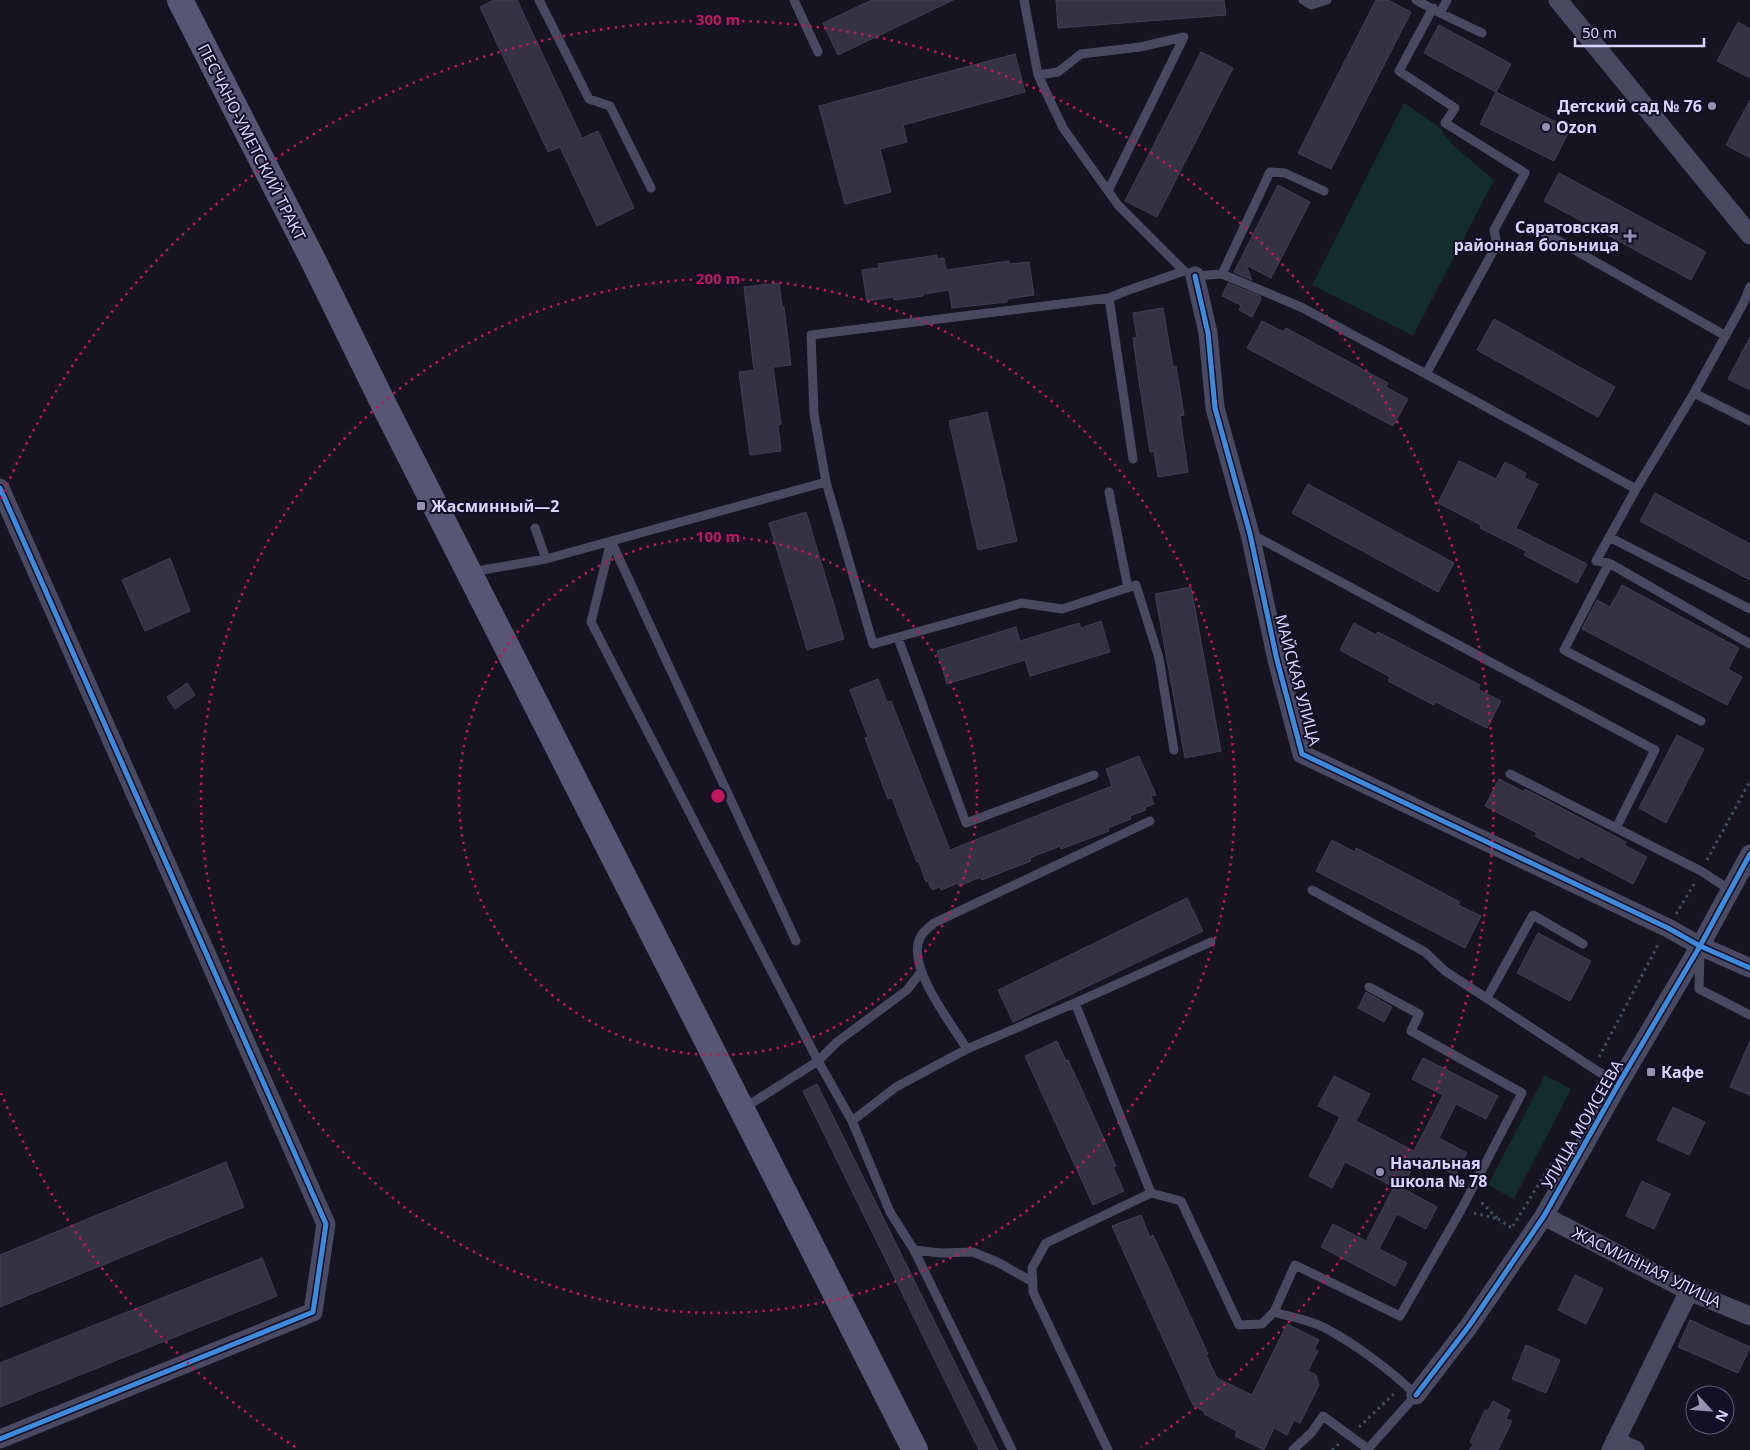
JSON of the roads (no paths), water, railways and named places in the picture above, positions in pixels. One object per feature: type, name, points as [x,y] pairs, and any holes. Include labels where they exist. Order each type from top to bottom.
[{"type":"main road","name":"ПЕСЧАНО-УМЕТСКИЙ ТРАКТ","points":[[180,0],[384,407],[915,1450]]},
{"type":"street","points":[[1558,0],[1750,235]]},
{"type":"street","name":"МАЙСКАЯ УЛИЦА","points":[[1190,274],[1208,333],[1216,408],[1250,534],[1277,660],[1302,754],[1668,928],[1700,946],[1750,968]]},
{"type":"street","points":[[0,488],[326,1224],[313,1312],[0,1439]]},
{"type":"street","name":"УЛИЦА МОИСЕЕВА","points":[[1416,1394],[1469,1326],[1544,1216],[1619,1083],[1700,946],[1750,854]]},
{"type":"street","name":"ЖАСМИННАЯ УЛИЦА","points":[[1544,1216],[1689,1291],[1750,1316]]},
{"type":"street","points":[[1635,1450],[1613,1446],[1689,1291]]},
{"type":"lane","points":[[539,0],[588,99],[610,106],[651,188]]},
{"type":"lane","points":[[794,0],[818,52]]},
{"type":"lane","points":[[1024,0],[1038,74],[1063,128],[1118,205],[1190,274]]},
{"type":"lane","points":[[1304,0],[1311,5],[1327,0]]},
{"type":"lane","points":[[1416,0],[1482,33]]},
{"type":"lane","points":[[1426,374],[1497,244],[1494,230],[1525,174],[1445,123],[1455,108],[1400,71],[1437,11],[1447,0]]},
{"type":"lane","points":[[1038,74],[1058,72],[1081,54],[1140,47],[1184,38],[1108,191]]},
{"type":"lane","points":[[1222,274],[1270,172],[1285,174],[1324,191]]},
{"type":"lane","points":[[1542,232],[1726,336]]},
{"type":"lane","points":[[1174,750],[1159,658],[1136,585],[1062,609],[1022,603],[872,644],[826,482],[814,414],[811,335],[1109,298],[1126,291],[1190,274],[1222,274],[1301,308],[1636,488]]},
{"type":"lane","points":[[1750,287],[1747,303],[1636,488],[1596,561],[1609,563],[1750,644]]},
{"type":"lane","points":[[1109,298],[1133,459]]},
{"type":"lane","points":[[1694,394],[1750,421]]},
{"type":"lane","points":[[468,572],[546,559],[826,482]]},
{"type":"lane","points":[[1108,492],[1128,588]]},
{"type":"lane","points":[[535,528],[546,559]]},
{"type":"lane","points":[[1250,534],[1655,750],[1616,828]]},
{"type":"lane","points":[[1609,537],[1750,608]]},
{"type":"lane","points":[[611,542],[796,941]]},
{"type":"lane","points":[[611,542],[590,622],[818,1061],[852,1121],[890,1212],[914,1250],[1012,1450]]},
{"type":"lane","points":[[1609,563],[1564,650],[1702,721]]},
{"type":"lane","points":[[898,638],[966,823],[1094,775]]},
{"type":"lane","points":[[1510,774],[1701,871],[1730,890]]},
{"type":"lane","points":[[967,1048],[928,988],[921,972],[918,946],[923,933],[934,923],[1150,821]]},
{"type":"lane","points":[[1312,890],[1425,952],[1445,971],[1599,1072],[1619,1083]]},
{"type":"lane","points":[[1487,998],[1533,915],[1583,944]]},
{"type":"lane","points":[[852,1121],[896,1087],[967,1048],[1075,1003],[1211,942]]},
{"type":"lane","points":[[1700,946],[1699,989],[1750,1015]]},
{"type":"lane","points":[[742,1110],[818,1061],[837,1042],[907,990],[921,972]]},
{"type":"lane","points":[[1108,1450],[1033,1292],[1032,1268],[1046,1243],[1151,1193],[1181,1201],[1239,1325],[1262,1324],[1274,1312],[1296,1265],[1400,1316],[1461,1210],[1522,1094],[1411,1031],[1419,1014],[1369,987]]},
{"type":"lane","points":[[1075,1003],[1151,1193]]},
{"type":"lane","points":[[914,1250],[941,1253],[973,1252],[997,1262],[1033,1282]]},
{"type":"lane","points":[[1274,1312],[1324,1328],[1376,1362],[1416,1394]]},
{"type":"lane","name":"УЛИЦА МОИСЕЕВА","points":[[1368,1449],[1416,1394]]},
{"type":"lane","points":[[1293,1450],[1312,1432],[1323,1416],[1368,1449]]},
{"type":"place","name":"Детский сад № 76","points":[[1712,106]]},
{"type":"place","name":"Ozon","points":[[1546,127]]},
{"type":"place","name":"Саратовская районная больница","points":[[1630,236]]},
{"type":"place","name":"Жасминный—2","points":[[421,506]]},
{"type":"place","name":"Кафе","points":[[1651,1072]]},
{"type":"place","name":"Начальная школа № 78","points":[[1380,1172]]}]
